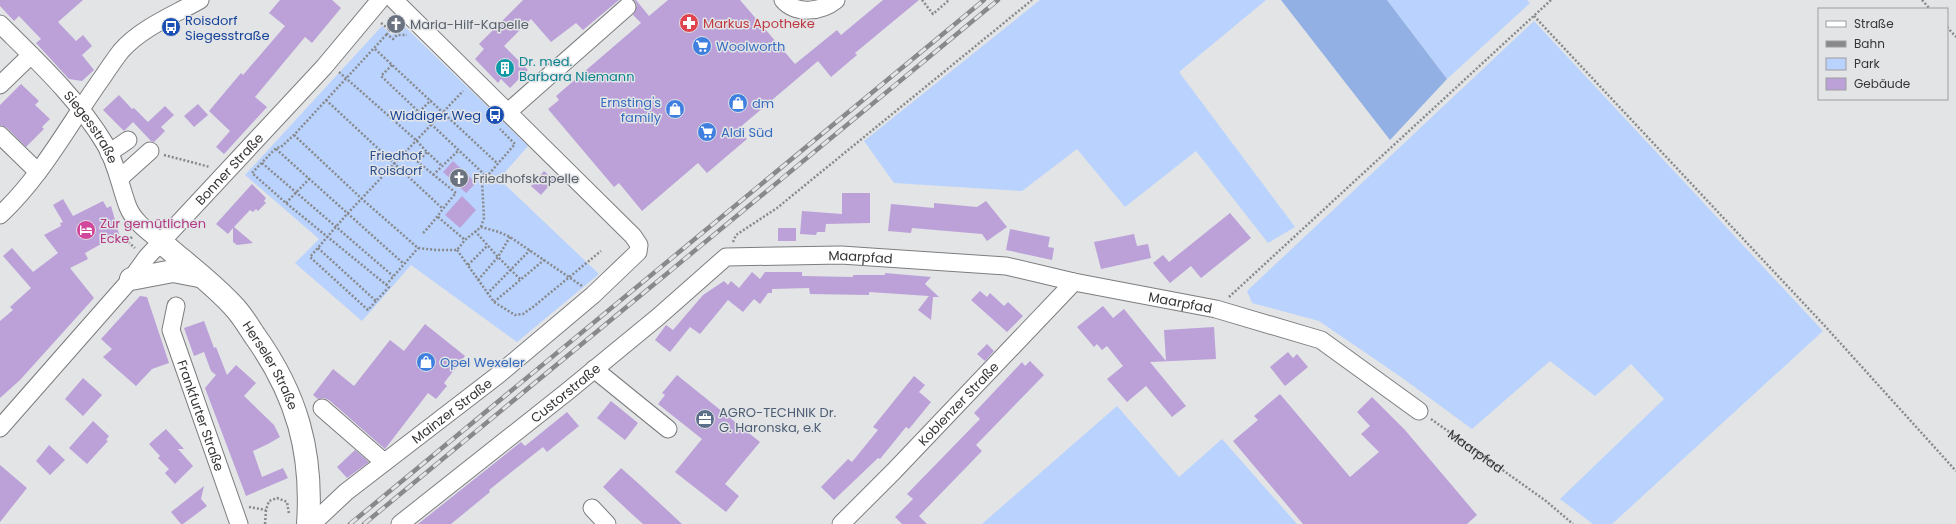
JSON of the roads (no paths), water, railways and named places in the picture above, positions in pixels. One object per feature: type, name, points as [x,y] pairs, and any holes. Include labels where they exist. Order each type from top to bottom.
[{"type":"main road","name":"Herseler Straße","points":[[161,242],[236,309],[265,349],[287,387],[300,424],[308,465],[299,520]]},
{"type":"main road","points":[[130,279],[173,272],[199,276]]},
{"type":"street","points":[[0,215],[16,200],[55,149],[79,109],[121,51],[136,37],[200,0]]},
{"type":"street","name":"Bonner Straße","points":[[0,428],[161,242],[328,62],[380,0]]},
{"type":"street","points":[[394,0],[508,112],[594,38],[627,7]]},
{"type":"street","points":[[783,0],[789,7],[805,10],[827,8],[836,0]]},
{"type":"street","name":"Siegesstraße","points":[[0,24],[31,55],[79,109],[105,144],[120,178],[128,208],[142,227],[161,242]]},
{"type":"street","points":[[0,85],[31,55]]},
{"type":"street","name":"Mainzer Straße","points":[[312,524],[346,492],[498,375],[593,295],[638,252],[638,245],[633,236],[508,112]]},
{"type":"street","points":[[0,135],[38,172]]},
{"type":"street","points":[[109,153],[128,140]]},
{"type":"street","points":[[120,178],[150,151]]},
{"type":"street","name":"Maarpfad","points":[[726,257],[840,255],[998,265],[1074,282],[1216,310],[1321,340],[1419,411]]},
{"type":"street","name":"Custorstraße","points":[[400,524],[594,369],[726,257]]},
{"type":"street","name":"Koblenzer Straße","points":[[841,524],[894,471],[1074,282]]},
{"type":"street","name":"Frankfurter Straße","points":[[176,306],[171,330],[239,524]]},
{"type":"street","points":[[594,369],[668,429]]},
{"type":"street","points":[[322,408],[384,462]]},
{"type":"street","points":[[592,508],[607,524]]},
{"type":"railway","points":[[350,524],[984,0]]},
{"type":"railway","points":[[364,524],[998,0]]},
{"type":"place","name":"Markus Apotheke","points":[[689,23]]},
{"type":"place","name":"Maria-Hilf-Kapelle","points":[[396,24]]},
{"type":"place","name":"Roisdorf Siegesstraße","points":[[171,27]]},
{"type":"place","name":"Woolworth","points":[[702,46]]},
{"type":"place","name":"Dr. med. Barbara Niemann","points":[[505,68]]},
{"type":"place","name":"dm","points":[[738,103]]},
{"type":"place","name":"Ernsting's family","points":[[675,109]]},
{"type":"place","name":"Widdiger Weg","points":[[495,115]]},
{"type":"place","name":"Aldi Süd","points":[[707,132]]},
{"type":"place","name":"Friedhofskapelle","points":[[459,178]]},
{"type":"place","name":"Zur gemütlichen Ecke","points":[[86,230]]},
{"type":"place","name":"Opel Wexeler","points":[[426,362]]},
{"type":"place","name":"AGRO-TECHNIK Dr. G. Haronska, e.K","points":[[705,419]]},
{"type":"park label","name":"Friedhof Roisdorf","points":[[396,162]]}]
